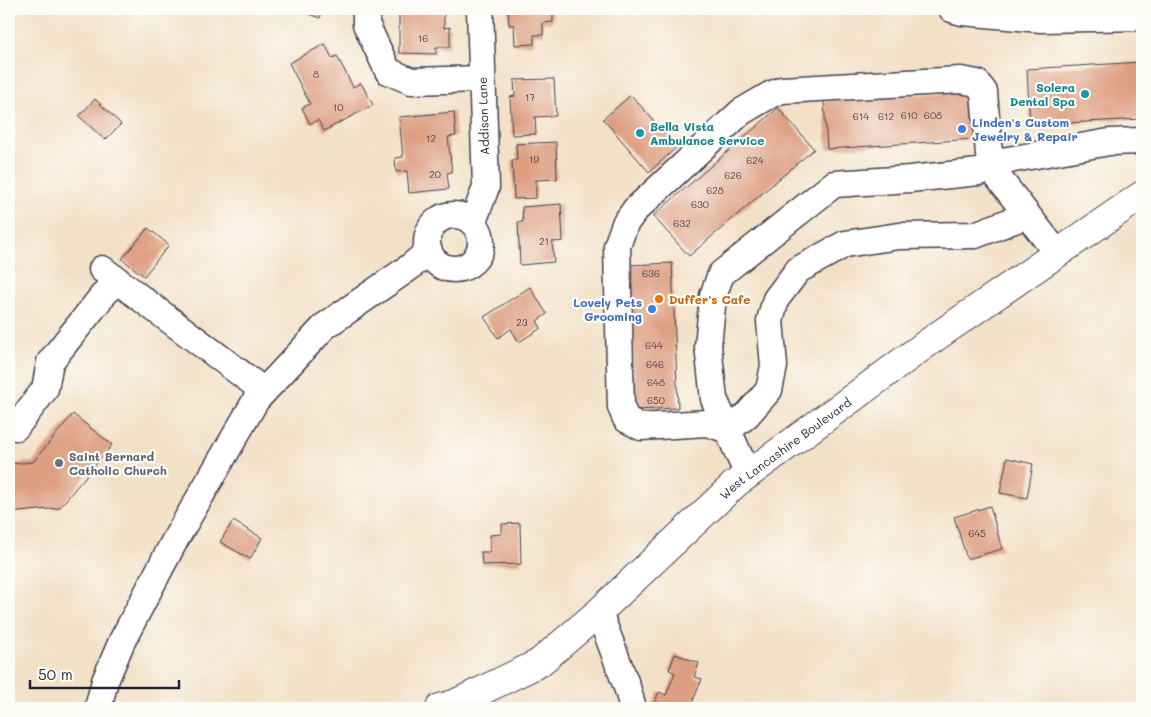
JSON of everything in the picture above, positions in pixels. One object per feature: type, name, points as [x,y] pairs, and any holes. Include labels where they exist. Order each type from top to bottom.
[{"type":"main road","name":"West Lancashire Boulevard","points":[[440,708],[454,704],[540,663],[599,612],[735,484],[933,339],[1142,195]]},
{"type":"street","points":[[366,9],[366,24],[388,71],[411,81],[482,79]]},
{"type":"street","name":"Addison Lane","points":[[473,222],[486,187],[480,9]]},
{"type":"street","points":[[952,9],[962,12],[1041,19],[1142,17]]},
{"type":"street","points":[[728,430],[707,423],[641,427],[626,419],[621,407],[617,246],[624,224],[635,210],[741,112],[770,95],[782,90],[961,80],[977,84],[984,92],[990,168],[1057,253]]},
{"type":"street","points":[[748,474],[714,399],[708,346],[713,296],[721,274],[834,184],[978,172],[1008,160],[1109,142],[1142,141]]},
{"type":"street","points":[[728,430],[747,415],[769,390],[774,366],[770,321],[776,299],[798,270],[844,244],[899,236],[975,236],[1027,215]]},
{"type":"street","points":[[447,216],[465,217],[473,222],[481,237],[481,246],[473,262],[457,269],[440,265],[433,259],[429,251],[428,233],[432,225],[439,219],[447,216]]},
{"type":"street","points":[[98,708],[105,681],[122,641],[174,540],[256,400],[325,326],[410,267],[429,251]]},
{"type":"street","points":[[11,424],[45,389],[50,362],[109,274],[264,391]]},
{"type":"street","points":[[599,612],[627,687],[632,708]]},
{"type":"building","points":[[294,9],[323,9],[320,18]]},
{"type":"building","points":[[399,9],[444,9],[444,28],[450,27],[450,47],[436,47],[436,54],[399,53]]},
{"type":"building","points":[[508,9],[553,9],[553,22],[543,23],[543,35],[534,35],[534,44],[515,45],[514,25],[509,25]]},
{"type":"building","points":[[325,44],[332,58],[337,56],[353,87],[361,83],[373,105],[324,131],[318,120],[310,124],[302,108],[310,104],[289,63]]},
{"type":"building","name":"Solera Dental Spa","points":[[1142,62],[1142,119],[1030,125],[1027,69]]},
{"type":"building","points":[[554,79],[556,116],[535,117],[536,134],[512,135],[510,97],[515,96],[514,80]]},
{"type":"building","points":[[971,91],[975,139],[827,149],[824,101]]},
{"type":"building","name":"Bella Vista Ambulance Service","points":[[631,95],[677,147],[649,172],[603,119]]},
{"type":"building","points":[[95,99],[121,124],[105,140],[79,116]]},
{"type":"building","points":[[778,108],[814,149],[689,256],[653,216]]},
{"type":"building","points":[[454,112],[456,136],[448,137],[452,172],[447,173],[449,189],[409,193],[407,171],[396,172],[395,158],[403,157],[399,117]]},
{"type":"building","points":[[556,142],[557,179],[536,180],[536,198],[514,199],[512,160],[517,160],[516,144]]},
{"type":"building","points":[[561,204],[563,241],[552,242],[554,262],[520,265],[518,222],[523,222],[522,207]]},
{"type":"building","points":[[148,228],[169,245],[144,276],[122,259]]},
{"type":"building","points":[[672,263],[678,408],[635,410],[629,265]]},
{"type":"building","points":[[530,287],[547,314],[537,321],[541,328],[519,342],[511,329],[498,338],[484,317]]},
{"type":"building","name":"Saint Bernard Catholic Church","points":[[73,414],[112,445],[59,508],[9,513],[9,464],[33,462]]},
{"type":"building","points":[[1007,458],[1033,464],[1027,498],[1000,493]]},
{"type":"building","points":[[990,506],[1002,549],[967,559],[954,517]]},
{"type":"building","points":[[233,521],[262,538],[250,559],[220,542]]},
{"type":"building","points":[[520,523],[521,564],[482,565],[481,552],[490,552],[490,535],[502,534],[502,524]]},
{"type":"building","points":[[675,654],[699,663],[694,677],[702,679],[690,708],[652,708],[659,692],[666,695],[675,673],[669,670]]},
{"type":"place","name":"Solera Dental Spa","points":[[1085,94]]},
{"type":"place","name":"Linden's Custom Jewelry & Repair","points":[[962,129]]},
{"type":"place","name":"Bella Vista Ambulance Service","points":[[640,133]]},
{"type":"place","name":"Duffer's Cafe","points":[[659,299]]},
{"type":"place","name":"Lovely Pets Grooming","points":[[652,309]]},
{"type":"place","name":"Saint Bernard Catholic Church","points":[[59,463]]}]
